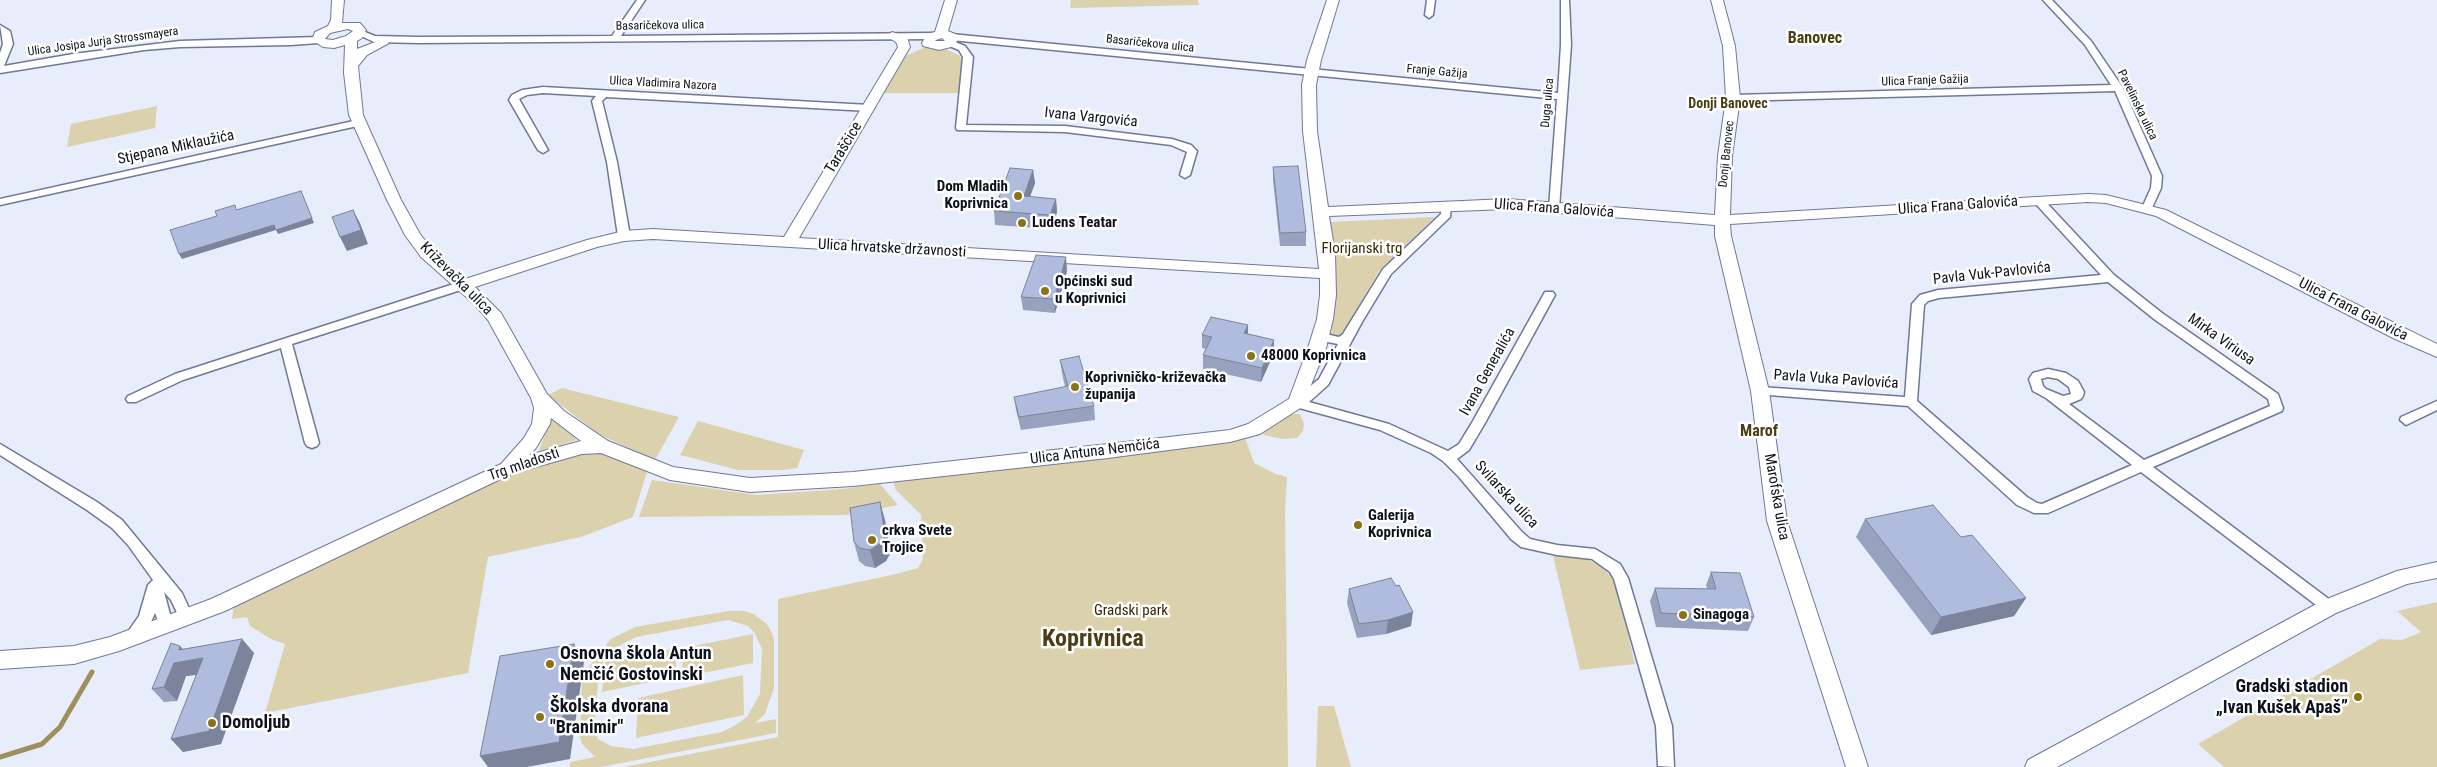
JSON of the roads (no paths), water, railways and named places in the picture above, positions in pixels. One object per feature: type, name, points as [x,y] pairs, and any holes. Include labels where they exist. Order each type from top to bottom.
[{"type":"main road","points":[[338,0],[337,20],[324,34],[323,43],[334,44],[354,32]]},
{"type":"main road","name":"Križevačka ulica","points":[[347,0],[347,19],[354,32],[349,44],[353,101],[358,123],[413,235],[428,254],[480,300],[495,317],[540,398],[543,408],[541,424],[530,443],[505,468]]},
{"type":"main road","points":[[900,54],[941,40],[951,0]]},
{"type":"main road","points":[[1296,403],[1321,337],[1328,295],[1328,274],[1322,212],[1308,116],[1311,72],[1333,0]]},
{"type":"main road","name":"Donji Banovec","points":[[1717,0],[1729,46],[1733,98],[1726,156],[1722,220]]},
{"type":"main road","points":[[324,34],[354,32]]},
{"type":"main road","points":[[897,36],[904,44],[900,54]]},
{"type":"main road","points":[[352,68],[362,52],[383,43]]},
{"type":"main road","name":"Križevačka ulica","points":[[334,44],[340,48],[352,68]]},
{"type":"main road","name":"Taraščice","points":[[789,242],[900,54]]},
{"type":"main road","name":"Ulica Frana Galovića","points":[[1446,207],[1507,204],[1722,220],[2096,198],[2147,208],[2174,219],[2399,334],[2437,350]]},
{"type":"main road","points":[[1322,212],[1446,207]]},
{"type":"main road","name":"Marofska ulica","points":[[1722,220],[1727,255],[1760,391],[1777,521],[1857,767]]},
{"type":"main road","name":"Ulica hrvatske državnosti","points":[[462,285],[563,252],[624,236],[653,234],[1328,274]]},
{"type":"main road","name":"Križevačka ulica","points":[[540,398],[558,415],[602,446]]},
{"type":"main road","name":"Ulica Antuna Nemčića","points":[[885,476],[1240,434],[1264,424],[1296,403]]},
{"type":"main road","name":"Trg mladosti","points":[[0,660],[74,655],[128,639],[218,605],[505,468],[564,451],[602,446],[670,473],[750,485],[826,482],[885,476]]},
{"type":"main road","points":[[2036,767],[2329,607],[2404,577],[2437,570]]},
{"type":"street","points":[[614,39],[641,0]]},
{"type":"street","points":[[1429,15],[1431,0]]},
{"type":"street","name":"Duga ulica","points":[[1554,208],[1566,45],[1565,0]]},
{"type":"street","name":"Pavelinska ulica","points":[[2047,0],[2088,43],[2118,88],[2157,176],[2156,188],[2147,208]]},
{"type":"street","points":[[0,28],[5,31],[8,44],[0,66]]},
{"type":"street","name":"Basaričekova ulica","points":[[354,32],[383,43],[419,40]]},
{"type":"street","name":"Basaričekova ulica","points":[[354,32],[374,38],[419,40],[897,36],[941,40],[986,40],[1311,72]]},
{"type":"street","name":"Ulica Josipa Jurja Strossmayera","points":[[0,70],[73,56],[144,47],[180,44],[269,42],[324,34]]},
{"type":"street","points":[[941,40],[967,55],[982,44],[997,42]]},
{"type":"street","name":"Ivana Vargovića","points":[[967,55],[961,128],[1050,128],[1172,142],[1187,147],[1192,151],[1185,175]]},
{"type":"street","name":"Franje Gažija","points":[[1311,72],[1561,96]]},
{"type":"street","name":"Ulica Franje Gažija","points":[[1733,98],[2118,88]]},
{"type":"street","points":[[543,150],[514,100],[515,97],[525,92],[543,90],[602,94]]},
{"type":"street","name":"Ulica Vladimira Nazora","points":[[624,236],[612,162],[597,100],[602,94],[869,108]]},
{"type":"street","name":"Stjepana Miklaužića","points":[[0,202],[358,123]]},
{"type":"street","name":"Mirka Viriusa","points":[[1910,402],[2022,501],[2034,508],[2043,509],[2277,408],[2277,402],[2274,397],[2158,316],[2110,278],[2039,201]]},
{"type":"street","points":[[1296,403],[1303,400],[1324,382],[1348,337],[1387,272],[1446,215],[1446,207]]},
{"type":"street","name":"Pavla Vuk-Pavlovića","points":[[1910,402],[1918,304],[1924,298],[1938,294],[2110,278]]},
{"type":"street","points":[[132,399],[179,377],[462,285]]},
{"type":"street","name":"Ivana Generalića","points":[[1448,458],[1464,447],[1479,423],[1549,295]]},
{"type":"street","points":[[1321,337],[1340,340],[1348,337]]},
{"type":"street","points":[[286,343],[312,443]]},
{"type":"street","name":"Pavla Vuka Pavlovića","points":[[1760,391],[1910,402]]},
{"type":"street","points":[[2052,398],[2329,607]]},
{"type":"street","name":"Svilarska ulica","points":[[1296,403],[1384,427],[1448,458],[1516,535],[1526,543],[1557,550],[1595,554],[1615,568],[1621,578],[1664,726],[1666,766]]},
{"type":"street","points":[[2406,420],[2437,405]]},
{"type":"street","points":[[0,448],[117,524],[133,541],[155,578],[177,597],[178,620],[163,617],[155,578]]},
{"type":"street","points":[[128,639],[146,618],[155,578]]},
{"type":"waterway","points":[[0,757],[42,744],[60,727],[92,672]]},
{"type":"place","name":"Dom Mladih Koprivnica","points":[[1018,196]]},
{"type":"place","name":"Ludens Teatar","points":[[1022,223]]},
{"type":"place","name":"Općinski sud u Koprivnici","points":[[1045,291]]},
{"type":"place","name":"48000 Koprivnica","points":[[1251,356]]},
{"type":"place","name":"Koprivničko-križevačka županija","points":[[1075,387]]},
{"type":"place","name":"Galerija Koprivnica","points":[[1358,525]]},
{"type":"place","name":"crkva Svete Trojice","points":[[872,540]]},
{"type":"place","name":"Sinagoga","points":[[1683,615]]},
{"type":"place","name":"Osnovna škola Antun Nemčić Gostovinski","points":[[550,664]]},
{"type":"place","name":"Gradski stadion „Ivan Kušek Apaš”","points":[[2358,697]]},
{"type":"place","name":"Školska dvorana \"Branimir\"","points":[[540,717]]},
{"type":"place","name":"Domoljub","points":[[212,723]]},
{"type":"district","name":"Banovec","points":[[1815,39]]},
{"type":"district","name":"Donji Banovec","points":[[1728,104]]},
{"type":"district","name":"Marof","points":[[1759,432]]},
{"type":"district","name":"Koprivnica","points":[[1093,640]]},
{"type":"park label","name":"Florijanski trg","points":[[1362,249]]},
{"type":"park label","name":"Gradski park","points":[[1131,611]]}]
